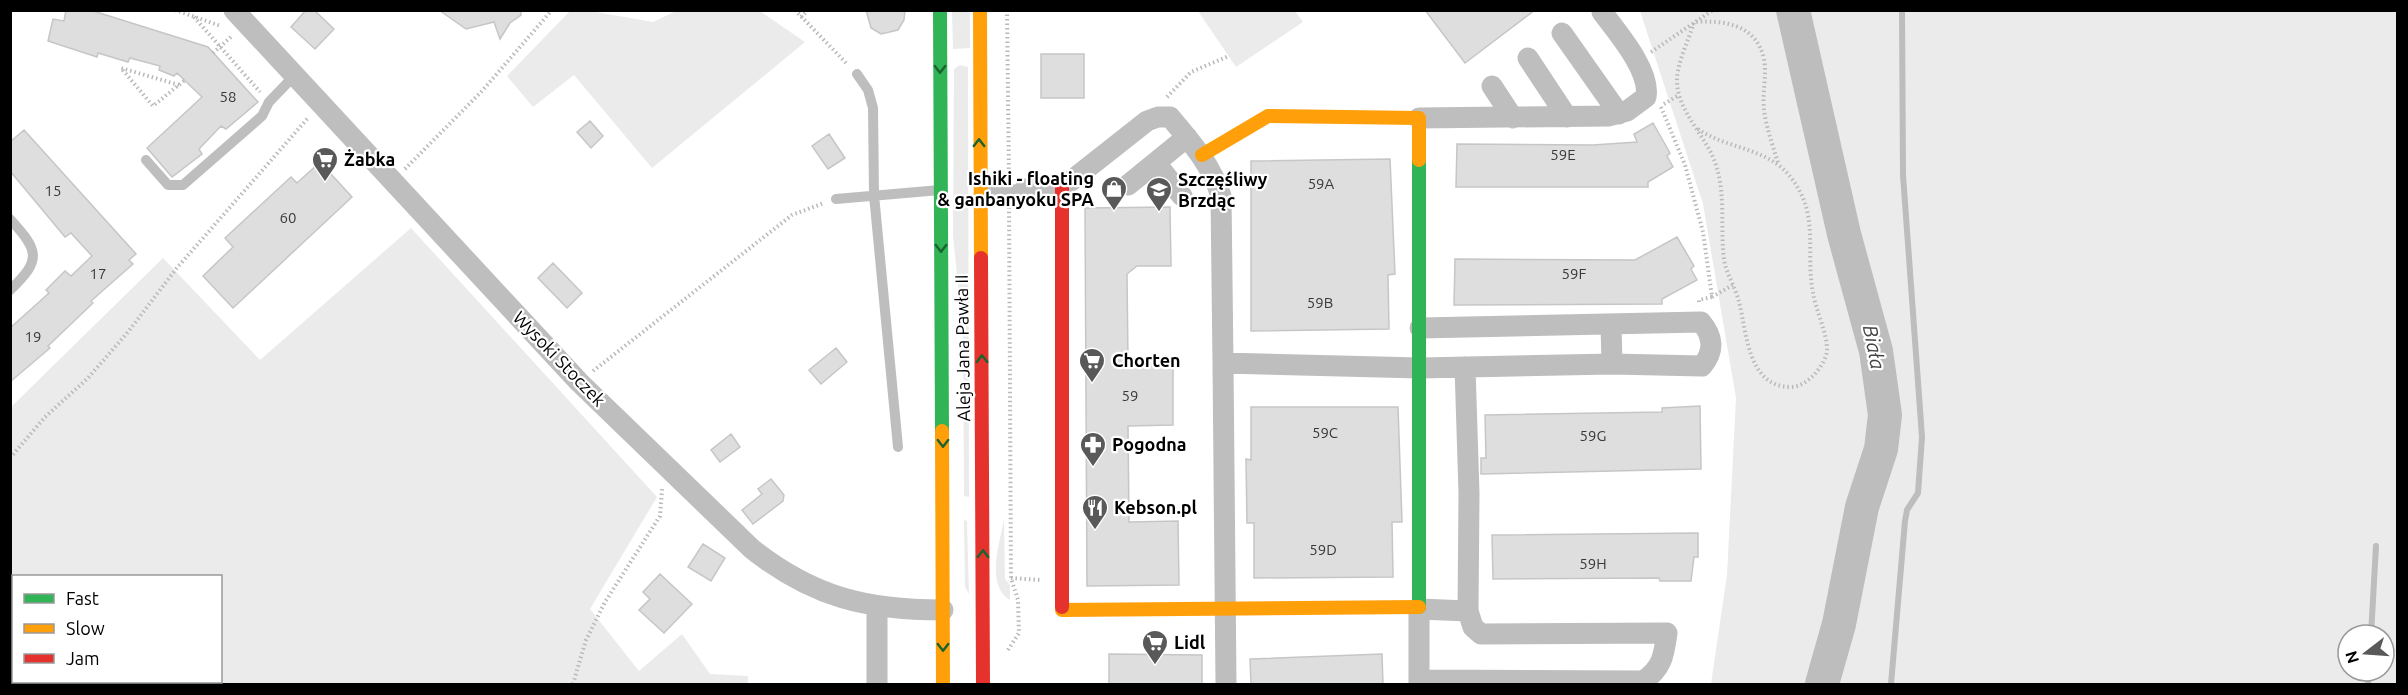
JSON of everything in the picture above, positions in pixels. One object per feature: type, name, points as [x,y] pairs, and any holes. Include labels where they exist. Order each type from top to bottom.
[{"type":"street","name":"Aleja Jana Pawła II","points":[[940,10],[940,190],[953,506],[943,684]]},
{"type":"street","name":"Aleja Jana Pawła II","points":[[980,10],[979,191],[983,506],[977,612],[983,684]]},
{"type":"street","points":[[1602,12],[1636,63],[1654,98]]},
{"type":"street","name":"Wysoki Stoczek","points":[[240,17],[579,382],[752,549],[777,568],[813,588],[877,607],[948,610]]},
{"type":"street","points":[[1562,33],[1619,114]]},
{"type":"street","points":[[1528,58],[1567,117]]},
{"type":"street","points":[[1492,86],[1513,118]]},
{"type":"street","points":[[1202,155],[1268,116],[1567,117],[1619,114],[1640,103],[1646,97],[1654,98]]},
{"type":"street","points":[[1017,190],[1062,188],[1147,121],[1158,117],[1170,117],[1202,155],[1215,176],[1221,196],[1226,684]]},
{"type":"street","points":[[1419,118],[1419,682],[1643,681],[1656,673],[1664,653],[1667,633],[1481,634],[1473,627],[1468,611],[1469,493],[1465,367]]},
{"type":"street","points":[[1128,185],[1187,137]]},
{"type":"street","points":[[1156,163],[1182,196]]},
{"type":"street","points":[[1062,188],[1062,610],[1225,607],[1468,611]]},
{"type":"street","points":[[1223,363],[1420,368],[1612,364],[1702,366],[1709,359],[1712,345],[1708,331],[1701,322],[1420,328]]},
{"type":"street","points":[[1611,324],[1612,364]]},
{"type":"street","points":[[953,506],[983,506]]},
{"type":"street","points":[[877,607],[877,684]]},
{"type":"lane","points":[[857,74],[868,90],[873,108],[874,195],[898,447]]},
{"type":"lane","points":[[146,160],[168,185],[183,185],[262,116],[269,102],[295,75]]},
{"type":"lane","points":[[836,198],[940,190]]},
{"type":"lane","points":[[979,191],[1017,190]]},
{"type":"lane","points":[[10,219],[31,242],[34,258],[26,275],[10,290]]},
{"type":"path","points":[[398,167],[403,172],[482,91],[552,10]]},
{"type":"path","points":[[795,10],[857,74]]},
{"type":"path","points":[[801,17],[807,10]]},
{"type":"path","points":[[1007,10],[1017,190],[1011,578],[1019,613],[1019,633],[1008,648]]},
{"type":"path","points":[[1636,63],[1713,10]]},
{"type":"path","points":[[193,16],[269,102]]},
{"type":"path","points":[[213,53],[220,47],[240,17]]},
{"type":"path","points":[[1694,22],[1718,20],[1742,27],[1753,38],[1764,58],[1764,109],[1778,163]]},
{"type":"path","points":[[1694,22],[1677,79],[1679,95],[1716,165],[1724,211],[1725,262],[1739,300],[1750,357],[1761,373],[1775,383],[1792,387],[1808,381],[1821,367],[1827,351],[1812,289],[1812,234],[1807,209],[1793,180],[1778,163],[1754,151],[1711,138],[1698,129]]},
{"type":"path","points":[[1158,117],[1165,99],[1191,72],[1229,56]]},
{"type":"path","points":[[179,85],[121,68],[153,106],[179,85],[185,80]]},
{"type":"path","points":[[1679,95],[1654,98],[1685,165],[1703,232],[1712,297]]},
{"type":"path","points":[[10,458],[45,417],[88,378],[128,332],[176,269],[321,105]]},
{"type":"path","points":[[579,382],[792,215],[836,198]]},
{"type":"path","points":[[1701,322],[1699,300],[1712,297],[1733,285]]},
{"type":"path","points":[[573,684],[586,640],[605,602],[660,516],[663,479]]},
{"type":"shaded area","points":[[571,10],[653,22],[676,11],[760,11],[805,42],[652,168],[574,75],[533,107],[507,76]]},
{"type":"shaded area","points":[[952,11],[970,11],[970,48],[953,49]]},
{"type":"shaded area","points":[[1198,11],[1295,11],[1303,22],[1236,67]]},
{"type":"shaded area","points":[[1640,11],[2397,11],[2397,684],[1711,684],[1727,575],[1736,398],[1703,204]]},
{"type":"shaded area","points":[[960,65],[968,67],[969,497],[964,496],[963,332],[953,236],[954,69]]},
{"type":"shaded area","points":[[411,228],[657,497],[590,609],[639,671],[682,634],[710,674],[748,676],[748,684],[11,684],[11,407],[163,258],[260,360]]},
{"type":"shaded area","points":[[1004,519],[1005,579],[1010,585],[1010,600],[1002,593],[996,574]]},
{"type":"shaded area","points":[[964,520],[967,521],[969,594],[965,587]]},
{"type":"building","points":[[66,10],[90,10],[208,47],[258,102],[226,129],[221,126],[199,149],[202,154],[172,177],[147,148],[202,97],[177,73],[174,76],[159,70],[160,66],[130,58],[128,62],[98,53],[97,57],[48,41],[53,19],[64,21]]},
{"type":"building","points":[[306,10],[314,10],[334,29],[315,49],[291,27]]},
{"type":"building","points":[[439,10],[521,10],[521,15],[510,23],[500,39],[494,22],[466,29]]},
{"type":"building","points":[[866,10],[905,10],[904,20],[898,30],[881,34],[871,28]]},
{"type":"building","points":[[1425,10],[1535,10],[1465,63]]},
{"type":"building","points":[[1041,54],[1084,54],[1084,98],[1041,98]]},
{"type":"building","points":[[590,121],[603,136],[591,148],[577,132]]},
{"type":"building","points":[[1653,123],[1670,153],[1667,156],[1673,167],[1648,182],[1648,187],[1456,187],[1457,144],[1593,145],[1637,142],[1634,134]]},
{"type":"building","points":[[24,130],[136,254],[129,260],[133,264],[91,301],[93,303],[48,346],[50,348],[10,382],[10,328],[49,293],[46,290],[65,271],[71,276],[92,256],[71,233],[65,237],[10,171],[10,142]]},
{"type":"building","points":[[829,134],[845,158],[828,169],[812,146]]},
{"type":"building","points":[[1390,159],[1395,274],[1388,275],[1389,329],[1251,331],[1251,161]]},
{"type":"building","points":[[320,162],[352,197],[233,308],[203,276],[233,247],[225,238],[291,177],[297,183]]},
{"type":"building","points":[[1170,207],[1171,266],[1137,266],[1127,274],[1128,361],[1173,361],[1173,425],[1128,426],[1129,522],[1178,521],[1179,585],[1087,586],[1085,208]]},
{"type":"building","points":[[1677,237],[1694,266],[1691,269],[1697,280],[1662,299],[1662,304],[1454,305],[1455,259],[1635,260]]},
{"type":"building","points":[[553,263],[582,293],[567,308],[538,278]]},
{"type":"building","points":[[836,348],[847,362],[821,384],[809,370]]},
{"type":"building","points":[[1700,406],[1701,469],[1481,474],[1481,458],[1486,458],[1485,415],[1662,412],[1662,408]]},
{"type":"building","points":[[1251,407],[1398,407],[1402,522],[1392,522],[1393,577],[1254,578],[1254,523],[1247,523],[1246,459],[1251,460]]},
{"type":"building","points":[[731,434],[740,447],[720,462],[711,450]]},
{"type":"building","points":[[771,479],[784,495],[783,501],[753,524],[742,510],[762,494],[758,489]]},
{"type":"building","points":[[1698,533],[1698,557],[1694,557],[1691,581],[1660,581],[1659,578],[1493,579],[1492,535]]},
{"type":"building","points":[[703,544],[725,558],[711,581],[688,567]]},
{"type":"building","points":[[660,574],[692,604],[664,633],[639,610],[650,599],[643,592]]},
{"type":"building","name":"Lidl","points":[[1109,654],[1202,655],[1202,684],[1109,684]]},
{"type":"building","points":[[1382,654],[1383,684],[1251,684],[1250,659]]},
{"type":"waterway","name":"Biała","points":[[1793,10],[1844,234],[1876,351],[1885,415],[1881,449],[1862,507],[1839,624],[1822,684]]},
{"type":"waterway","points":[[1891,684],[1905,521],[1907,510],[1918,493],[1922,437],[1903,175],[1902,10]]},
{"type":"waterway","points":[[2372,623],[2376,546]]},
{"type":"traffic: fast","points":[[940,10],[942,431]]},
{"type":"traffic: fast","points":[[1419,160],[1419,607]]},
{"type":"traffic: slow","points":[[980,10],[981,258]]},
{"type":"traffic: slow","points":[[1202,155],[1268,116],[1419,118],[1419,160]]},
{"type":"traffic: slow","points":[[942,431],[943,684]]},
{"type":"traffic: slow","points":[[1062,607],[1062,610],[1419,607]]},
{"type":"traffic: jam","points":[[1062,188],[1062,607]]},
{"type":"traffic: jam","points":[[981,258],[983,684]]},
{"type":"place","name":"Żabka","points":[[325,183]]},
{"type":"place","name":"Ishiki - floating & ganbanyoku SPA","points":[[1114,212]]},
{"type":"place","name":"Szczęśliwy Brzdąc","points":[[1159,213]]},
{"type":"place","name":"Chorten","points":[[1092,384]]},
{"type":"place","name":"Pogodna","points":[[1093,468]]},
{"type":"place","name":"Kebson.pl","points":[[1095,531]]},
{"type":"place","name":"Lidl","points":[[1155,666]]}]
